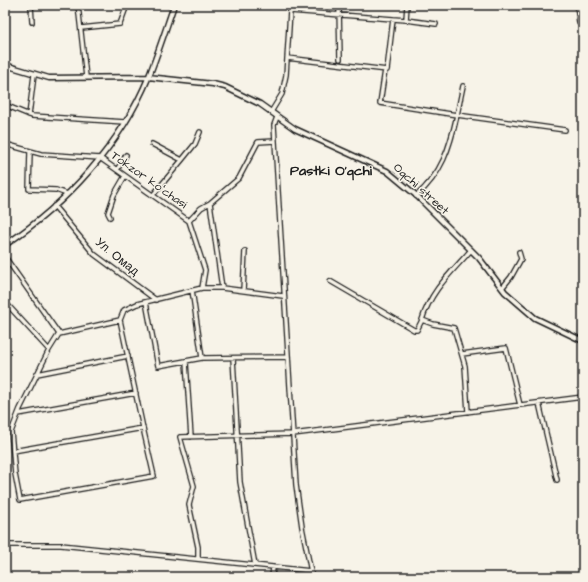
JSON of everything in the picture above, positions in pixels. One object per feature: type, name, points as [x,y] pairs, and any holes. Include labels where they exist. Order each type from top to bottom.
[{"type":"main road","points":[[5,245],[29,229],[80,183],[100,158],[125,122],[148,77],[174,5]]},
{"type":"main road","name":"Oqchi street","points":[[5,65],[34,75],[60,79],[86,77],[148,77],[213,84],[225,87],[260,104],[295,130],[387,171],[416,196],[471,250],[502,288],[535,318],[583,341]]},
{"type":"street","points":[[31,5],[32,22]]},
{"type":"street","points":[[78,5],[86,77]]},
{"type":"street","points":[[81,28],[120,24],[127,5]]},
{"type":"street","points":[[272,112],[282,94],[287,58],[290,5]]},
{"type":"street","points":[[339,5],[340,59]]},
{"type":"street","points":[[406,20],[407,5]]},
{"type":"street","points":[[577,5],[578,20],[579,23],[583,24]]},
{"type":"street","points":[[290,11],[406,20],[436,24]]},
{"type":"street","points":[[393,19],[387,70],[385,70],[380,103],[565,130]]},
{"type":"street","points":[[287,58],[385,70]]},
{"type":"street","points":[[30,115],[34,75]]},
{"type":"street","points":[[416,196],[431,179],[449,149],[463,86]]},
{"type":"street","points":[[5,105],[30,115],[125,122]]},
{"type":"street","points":[[277,117],[274,124],[292,434],[301,520],[312,577]]},
{"type":"street","points":[[153,195],[195,144],[200,132]]},
{"type":"street","points":[[189,221],[201,208],[210,203],[239,178],[258,142],[275,141]]},
{"type":"street","name":"Tokzor koʻchasi","points":[[5,144],[30,152],[100,158],[189,221],[205,270],[202,288]]},
{"type":"street","points":[[152,144],[182,160]]},
{"type":"street","points":[[30,152],[29,189],[56,190],[67,194]]},
{"type":"street","points":[[117,170],[126,155]]},
{"type":"street","points":[[110,217],[108,213],[114,196],[126,176]]},
{"type":"street","points":[[210,203],[222,288]]},
{"type":"street","name":"Ул. Омад","points":[[54,206],[94,254],[156,300]]},
{"type":"street","points":[[330,281],[414,330],[417,330],[437,287],[471,250]]},
{"type":"street","points":[[244,291],[245,251]]},
{"type":"street","points":[[502,288],[511,277],[521,259],[519,252]]},
{"type":"street","points":[[5,257],[59,334]]},
{"type":"street","points":[[120,320],[59,334],[49,350],[18,414],[11,432],[20,500],[154,476],[120,320],[124,310],[146,302],[202,288],[222,288],[283,296]]},
{"type":"street","points":[[192,290],[202,358]]},
{"type":"street","points":[[5,302],[49,350]]},
{"type":"street","points":[[146,302],[158,366],[202,358],[287,357]]},
{"type":"street","points":[[422,320],[433,324],[454,328],[462,354],[467,383],[468,412]]},
{"type":"street","points":[[462,354],[506,348],[520,405]]},
{"type":"street","points":[[37,374],[128,356]]},
{"type":"street","points":[[233,358],[240,482],[255,565]]},
{"type":"street","points":[[186,362],[191,437]]},
{"type":"street","points":[[18,414],[136,393]]},
{"type":"street","points":[[198,559],[198,547],[190,505],[194,486],[180,437],[292,434],[539,403],[583,396]]},
{"type":"street","points":[[539,403],[557,480]]},
{"type":"street","points":[[13,451],[143,428]]},
{"type":"street","points":[[5,545],[61,544],[311,571]]},
{"type":"street","points":[[272,577],[273,567]]},
{"type":"district","name":"Pastki O'qchi","points":[[331,171]]}]
